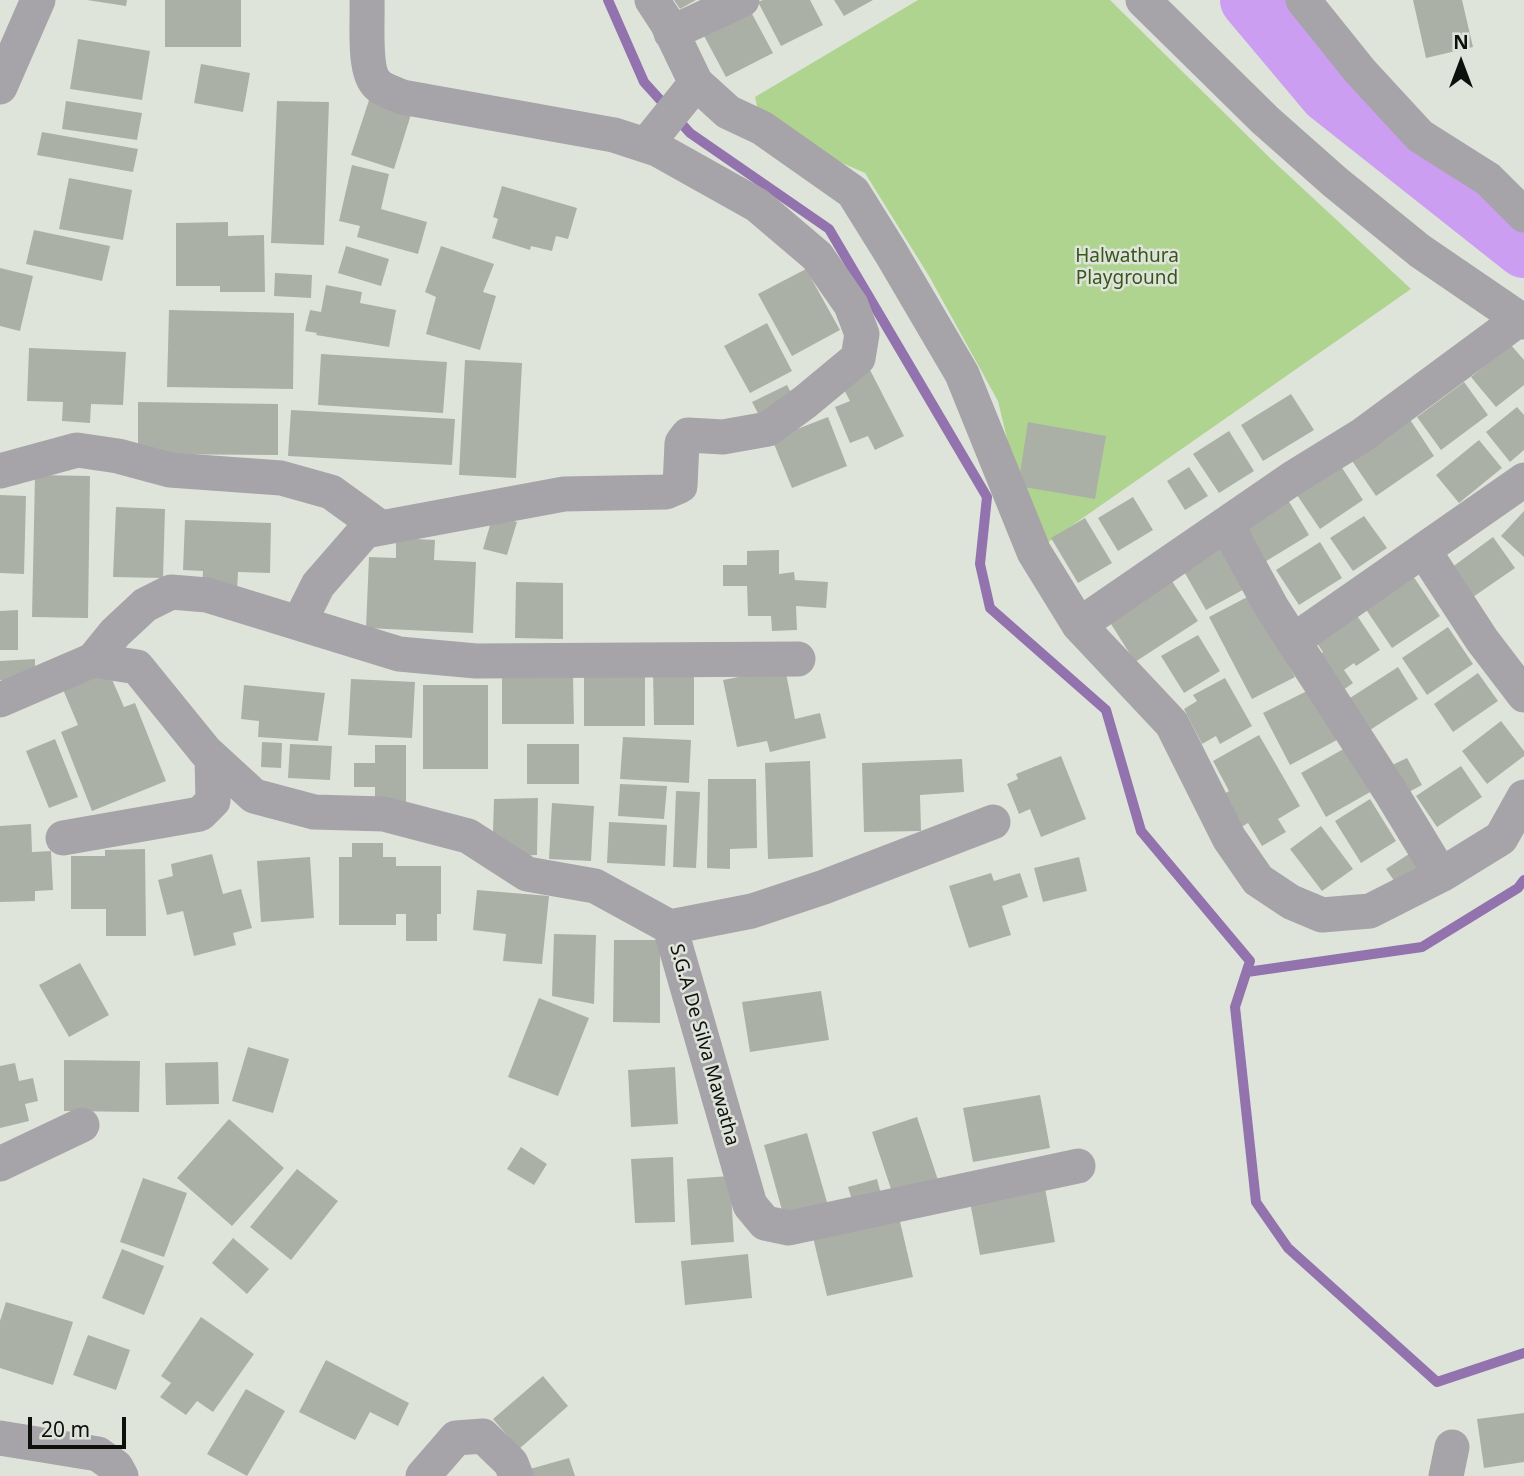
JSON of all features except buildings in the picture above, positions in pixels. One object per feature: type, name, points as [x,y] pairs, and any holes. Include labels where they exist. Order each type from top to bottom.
[{"type":"street","points":[[0,87],[38,0]]},
{"type":"street","points":[[299,623],[318,585],[365,531],[564,494],[666,492],[680,486],[682,443],[688,435],[723,437],[768,429],[858,358],[862,334],[851,305],[817,256],[757,205],[657,149],[614,135],[402,97],[377,85],[370,73],[367,58],[367,0]]},
{"type":"street","points":[[652,0],[696,83],[728,112],[762,128],[853,192],[961,374],[1034,552],[1079,625],[1172,724],[1229,838],[1258,880],[1291,902],[1322,915],[1370,911],[1441,875],[1501,838],[1524,797]]},
{"type":"street","points":[[671,33],[742,0]]},
{"type":"street","points":[[1079,625],[1293,478],[1361,436],[1521,321],[1420,251],[1335,182],[1265,120],[1143,0]]},
{"type":"street","points":[[1303,0],[1360,71],[1420,136],[1488,179],[1524,215]]},
{"type":"street","points":[[646,145],[696,83]]},
{"type":"street","points":[[0,471],[77,450],[118,456],[170,470],[281,478],[331,492],[381,528]]},
{"type":"street","points":[[1293,641],[1524,480]]},
{"type":"street","points":[[1226,524],[1272,608],[1441,875]]},
{"type":"street","points":[[1424,551],[1482,640],[1524,695]]},
{"type":"street","points":[[0,700],[93,660],[114,634],[145,605],[171,592],[207,595],[399,654],[476,661],[798,659]]},
{"type":"street","name":"S.G.A De Silva Mawatha","points":[[93,660],[137,667],[212,758],[254,796],[314,812],[384,814],[468,836],[527,874],[595,886],[670,927],[750,1205],[765,1223],[789,1228],[1078,1166]]},
{"type":"street","points":[[63,838],[200,814],[213,801],[212,758]]},
{"type":"street","points":[[670,927],[764,907],[824,887],[993,822]]},
{"type":"street","points":[[0,1164],[82,1125]]},
{"type":"street","points":[[423,1476],[456,1438],[484,1436],[511,1463],[516,1476]]},
{"type":"street","points":[[0,1438],[98,1454],[116,1467],[121,1476]]},
{"type":"green space","name":"Halwathura Playground","points":[[918,0],[1110,0],[1272,160],[1411,289],[1034,552],[998,401],[929,276],[865,173],[762,128],[755,97]]},
{"type":"waterway","points":[[608,0],[644,82],[690,133],[829,229],[987,497],[980,564],[990,608],[1106,710],[1141,831],[1250,961],[1235,1007],[1256,1202],[1288,1248],[1437,1382],[1524,1353]]},
{"type":"waterway","points":[[1249,0],[1328,94],[1524,249]]},
{"type":"waterway","points":[[1247,972],[1422,947],[1518,888],[1524,880]]}]
